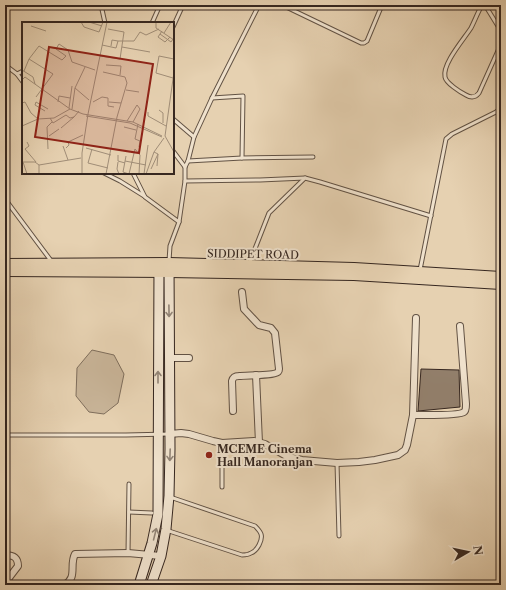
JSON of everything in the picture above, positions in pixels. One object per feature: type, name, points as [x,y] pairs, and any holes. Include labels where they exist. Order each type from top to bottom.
[{"type":"main road","name":"SIDDIPET ROAD","points":[[5,264],[53,264],[354,275],[501,284]]},
{"type":"main road","name":"SIDDIPET ROAD","points":[[5,271],[248,266],[354,268],[501,277]]},
{"type":"street","points":[[139,585],[149,555],[158,514],[158,349],[164,268]]},
{"type":"street","points":[[151,585],[161,556],[166,529],[169,496],[170,353],[164,268]]},
{"type":"street","points":[[233,411],[232,382],[235,376],[270,374],[277,373],[279,371],[275,333],[271,328],[259,325],[244,309],[242,292]]},
{"type":"street","points":[[170,434],[189,434],[222,443],[254,441],[265,444],[279,453],[294,459],[337,463],[375,460],[398,455],[405,450],[407,445],[413,415],[416,318]]},
{"type":"street","points":[[413,415],[460,414],[465,411],[466,404],[460,326]]},
{"type":"street","points":[[158,349],[189,358]]},
{"type":"street","points":[[256,375],[259,443]]},
{"type":"street","points":[[158,395],[170,394]]},
{"type":"street","points":[[64,585],[72,578],[73,557],[75,554],[128,553],[161,556]]},
{"type":"street","points":[[5,555],[14,556],[17,559],[18,566],[5,583]]},
{"type":"lane","points":[[101,5],[105,22]]},
{"type":"lane","points":[[152,22],[160,5]]},
{"type":"lane","points":[[174,25],[183,5]]},
{"type":"lane","points":[[164,268],[179,222],[185,181],[185,167],[194,137],[259,5]]},
{"type":"lane","points":[[282,5],[357,42],[364,43],[367,41],[382,5]]},
{"type":"lane","points":[[501,31],[483,5],[445,69],[447,81],[464,94],[471,97],[477,96],[501,44]]},
{"type":"lane","points":[[5,65],[17,74],[22,81]]},
{"type":"lane","points":[[17,74],[22,72]]},
{"type":"lane","points":[[212,98],[243,96],[242,158]]},
{"type":"lane","points":[[420,272],[446,139],[452,134],[501,108]]},
{"type":"lane","points":[[174,120],[194,137]]},
{"type":"lane","points":[[174,152],[185,167]]},
{"type":"lane","points":[[188,161],[242,158],[313,157]]},
{"type":"lane","points":[[106,174],[145,197],[179,222]]},
{"type":"lane","points":[[134,174],[145,197]]},
{"type":"lane","points":[[185,181],[305,178],[431,216]]},
{"type":"lane","points":[[248,266],[269,214],[305,178]]},
{"type":"lane","points":[[5,199],[53,264]]},
{"type":"lane","points":[[5,435],[170,434]]},
{"type":"lane","points":[[222,443],[222,488]]},
{"type":"lane","points":[[337,463],[339,536]]},
{"type":"lane","points":[[128,553],[129,484]]},
{"type":"lane","points":[[166,529],[242,555],[253,553],[262,538],[256,526],[169,496]]},
{"type":"lane","points":[[129,512],[152,514]]},
{"type":"shaded area","points":[[92,350],[114,355],[124,374],[118,403],[104,414],[89,412],[76,396],[77,368]]},
{"type":"building","points":[[421,369],[459,370],[460,407],[418,411]]},
{"type":"place","name":"MCEME Cinema Hall Manoranjan","points":[[209,455]]}]
